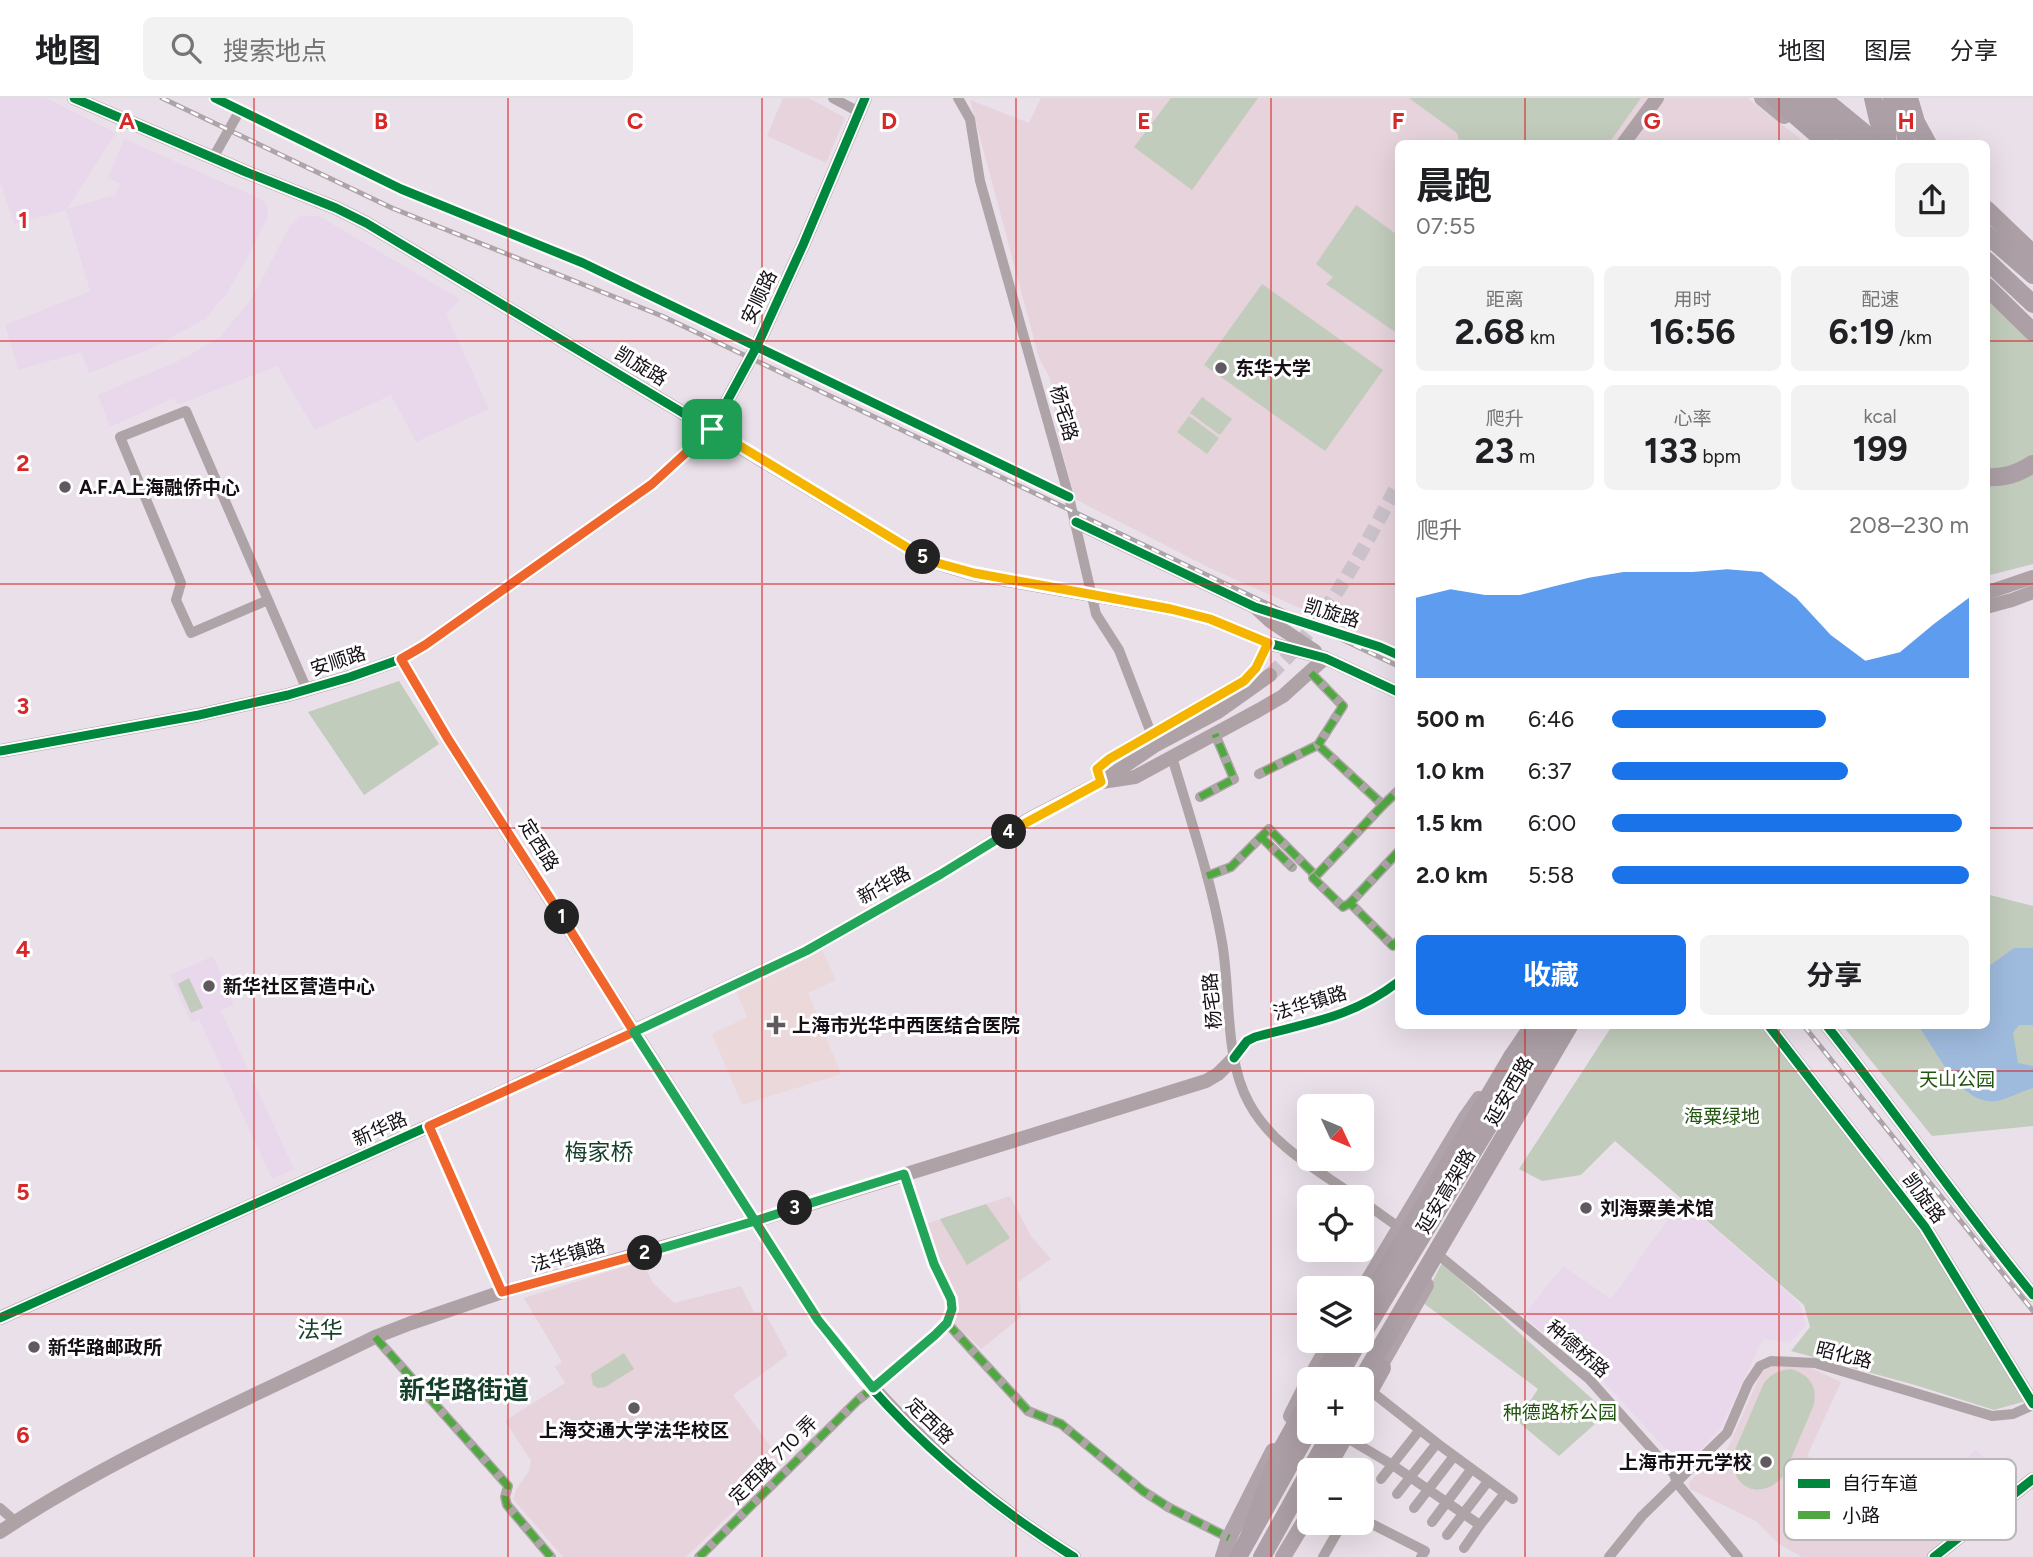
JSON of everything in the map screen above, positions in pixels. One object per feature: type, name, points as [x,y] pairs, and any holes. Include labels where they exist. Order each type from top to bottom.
[{"type":"highway","points":[[1775,98],[1821,140]]},
{"type":"highway","points":[[1798,98],[1851,140]]},
{"type":"highway","points":[[1823,98],[1875,140]]},
{"type":"highway","points":[[1837,98],[1876,140]]},
{"type":"highway","points":[[1873,98],[1879,140]]},
{"type":"highway","points":[[1879,140],[1880,98]]},
{"type":"highway","points":[[1881,140],[1899,112],[1916,122],[1926,140]]},
{"type":"highway","points":[[1990,213],[2033,254]]},
{"type":"highway","points":[[1990,235],[2033,271]]},
{"type":"highway","points":[[1990,262],[2033,290]]},
{"type":"highway","points":[[1990,263],[2033,305]]},
{"type":"highway","points":[[1990,290],[2033,332]]},
{"type":"highway","points":[[1990,477],[2002,478],[2033,464]]},
{"type":"highway","points":[[1374,1290],[1531,1029]]},
{"type":"highway","name":"延安高架路","points":[[1374,1315],[1547,1029]]},
{"type":"highway","name":"延安高架路","points":[[1374,1375],[1567,1029]]},
{"type":"highway","points":[[1374,1376],[1410,1316]]},
{"type":"highway","points":[[1249,1537],[1279,1454],[1297,1422]]},
{"type":"highway","points":[[1238,1557],[1301,1444]]},
{"type":"highway","points":[[1322,1458],[1336,1444]]},
{"type":"highway","points":[[1262,1557],[1297,1494]]},
{"type":"highway","points":[[1275,1557],[1297,1518]]},
{"type":"main road","points":[[1762,98],[1820,140]]},
{"type":"main road","points":[[1784,98],[1837,140]]},
{"type":"main road","points":[[1899,112],[1913,140]]},
{"type":"main road","points":[[1990,223],[2033,271]]},
{"type":"main road","name":"延安西路","points":[[1371,1276],[1465,1119],[1531,1029]]},
{"type":"main road","name":"延安西路","points":[[1374,1314],[1531,1029]]},
{"type":"main road","name":"延安西路","points":[[1410,1316],[1567,1029]]},
{"type":"main road","points":[[1225,1557],[1229,1538],[1297,1404]]},
{"type":"main road","points":[[1225,1557],[1297,1443]]},
{"type":"main road","points":[[1268,1557],[1297,1507]]},
{"type":"main road","points":[[1283,1557],[1297,1534]]},
{"type":"street","name":"凯旋路","points":[[75,98],[215,154],[240,160]]},
{"type":"street","name":"凯旋路","points":[[95,98],[366,223],[930,561],[974,573],[1171,609],[1210,619],[1268,643],[1325,658],[1395,691]]},
{"type":"street","points":[[833,98],[862,105]]},
{"type":"street","name":"杨宅路","points":[[958,98],[970,119],[980,181],[1076,522],[1096,614],[1119,650],[1151,733]]},
{"type":"street","points":[[1626,140],[1657,98]]},
{"type":"street","name":"安顺路","points":[[0,751],[199,715],[307,690],[401,659],[425,645],[652,484],[712,429],[762,333],[803,245],[862,105]]},
{"type":"street","points":[[215,154],[240,110]]},
{"type":"street","points":[[268,600],[191,633],[176,600],[181,583],[120,437],[186,411],[268,600],[307,690]]},
{"type":"street","points":[[1076,522],[1255,607],[1270,621],[1325,658],[1283,696],[1215,734],[1135,777],[1101,782],[1097,769],[1102,765],[1151,733],[1244,681],[1256,668],[1268,643]]},
{"type":"street","points":[[1990,592],[2033,578]]},
{"type":"street","points":[[1990,606],[2033,592]]},
{"type":"street","name":"定西路","points":[[401,659],[448,739],[818,1320],[873,1388],[954,1469],[1006,1511],[1074,1557]]},
{"type":"street","points":[[1259,774],[1318,745],[1343,706],[1311,673]]},
{"type":"street","name":"新华路","points":[[0,1318],[429,1126],[806,951],[941,874],[1031,818],[1101,782],[1156,745],[1218,712],[1270,675]]},
{"type":"street","points":[[1199,797],[1234,779],[1215,734]]},
{"type":"street","points":[[1318,745],[1383,805]]},
{"type":"street","name":"杨宅路","points":[[1172,757],[1207,876],[1227,967],[1234,1058],[1240,1082],[1248,1102],[1267,1130],[1339,1185]]},
{"type":"street","points":[[1395,794],[1313,878],[1343,907],[1350,903],[1395,855]]},
{"type":"street","points":[[1207,876],[1231,867],[1269,830],[1316,876]]},
{"type":"street","points":[[1261,838],[1292,867]]},
{"type":"street","points":[[1350,903],[1395,945]]},
{"type":"street","name":"法华镇路","points":[[0,1532],[62,1492],[117,1463],[375,1337],[502,1292],[528,1287],[755,1221],[1206,1081],[1218,1074],[1247,1041],[1350,1012],[1395,984]]},
{"type":"street","name":"凯旋路","points":[[1771,1029],[1925,1227],[2033,1404]]},
{"type":"street","name":"凯旋路","points":[[1829,1029],[2033,1295]]},
{"type":"street","points":[[429,1126],[502,1292]]},
{"type":"street","points":[[904,1174],[934,1264],[951,1299],[952,1309],[947,1323],[1028,1411],[1061,1424],[1168,1507],[1229,1538]]},
{"type":"street","points":[[1374,1210],[1417,1240]]},
{"type":"street","name":"种德桥路","points":[[1441,1257],[1589,1379],[1674,1474],[1676,1483],[1738,1557]]},
{"type":"street","name":"定西路 710 弄","points":[[702,1556],[873,1388],[947,1323]]},
{"type":"street","points":[[375,1337],[508,1486],[505,1496],[507,1504],[551,1557]]},
{"type":"street","name":"昭化路","points":[[1609,1557],[1642,1516],[1727,1433],[1748,1384],[1760,1366],[1771,1361],[1815,1363],[1992,1416],[2013,1414],[2033,1404]]},
{"type":"street","points":[[1374,1400],[1513,1499]]},
{"type":"street","points":[[1381,1479],[1418,1432]]},
{"type":"street","points":[[1359,1444],[1480,1525]]},
{"type":"street","points":[[1397,1494],[1434,1447]]},
{"type":"street","points":[[1414,1508],[1451,1460]]},
{"type":"street","points":[[1432,1522],[1470,1471]]},
{"type":"street","points":[[2016,1492],[2033,1479]]},
{"type":"street","points":[[1447,1535],[1486,1484]]},
{"type":"street","points":[[1464,1548],[1501,1498]]},
{"type":"street","points":[[0,1509],[16,1522]]},
{"type":"street","points":[[1374,1525],[1425,1551],[1422,1557]]},
{"type":"street","points":[[1323,1557],[1336,1535]]},
{"type":"street","points":[[1934,1557],[1956,1540]]},
{"type":"shaded area","points":[[0,98],[46,98],[116,133],[67,209],[115,195],[120,183],[108,178],[124,139],[259,198],[267,204],[268,217],[244,264],[227,293],[205,319],[154,347],[89,373],[81,352],[18,370],[5,325],[90,291],[66,210],[14,224],[0,182]]},
{"type":"shaded area","points":[[783,98],[809,98],[845,118],[826,163],[767,136]]},
{"type":"shaded area","name":"东华大学","points":[[1041,98],[1747,98],[1802,140],[1395,140],[1395,651],[1210,568],[1075,499],[1058,436],[1050,378],[1039,358],[970,100],[1029,123]]},
{"type":"shaded area","points":[[301,216],[319,216],[460,299],[446,314],[489,409],[416,442],[391,395],[315,430],[277,366],[178,405],[174,398],[110,427],[98,395],[187,357],[222,335],[254,295],[289,227]]},
{"type":"shaded area","name":"上海市光华中西医结合医院","points":[[822,950],[836,980],[808,993],[841,1074],[742,1105],[712,1034],[747,1017],[736,991]]},
{"type":"shaded area","points":[[213,956],[234,1004],[221,1011],[294,1169],[272,1179],[199,1019],[191,1023],[170,975]]},
{"type":"shaded area","points":[[1010,1196],[1031,1236],[1051,1259],[1018,1282],[1021,1317],[981,1349],[953,1322],[956,1309],[954,1293],[923,1225]]},
{"type":"shaded area","points":[[1682,1200],[1799,1303],[1806,1324],[1790,1342],[1763,1339],[1720,1429],[1683,1468],[1605,1383],[1523,1316],[1563,1266],[1611,1299]]},
{"type":"shaded area","name":"上海交通大学法华校区","points":[[642,1261],[653,1283],[674,1303],[741,1286],[754,1312],[765,1313],[788,1355],[733,1395],[783,1463],[686,1557],[563,1557],[513,1499],[529,1471],[531,1461],[505,1421],[565,1383],[555,1367],[562,1362],[524,1298]]},
{"type":"shaded area","name":"上海市开元学校","points":[[1771,1365],[1809,1367],[1841,1382],[1807,1456],[1814,1459],[1784,1459],[1784,1540],[1947,1540],[1926,1557],[1802,1557],[1779,1544],[1756,1521],[1690,1489],[1689,1483],[1703,1467],[1722,1457],[1728,1448],[1761,1373]]},
{"type":"shaded area","points":[[1976,1449],[1984,1459],[1966,1459]]},
{"type":"green space","points":[[1171,98],[1258,98],[1192,190],[1134,147]]},
{"type":"green space","points":[[1409,98],[1641,98],[1611,140],[1459,140],[1457,133]]},
{"type":"green space","points":[[1356,205],[1395,233],[1395,332],[1326,284],[1333,277],[1316,264]]},
{"type":"green space","points":[[1262,284],[1383,370],[1325,451],[1204,365]]},
{"type":"green space","points":[[1990,298],[2033,337],[2033,564],[1990,575]]},
{"type":"green space","points":[[1202,397],[1232,419],[1220,435],[1190,413]]},
{"type":"green space","points":[[1189,416],[1219,438],[1207,454],[1177,432]]},
{"type":"green space","points":[[399,681],[439,744],[364,795],[308,712]]},
{"type":"green space","name":"天山公园","points":[[1990,895],[2033,906],[2033,1126],[1932,1136],[1845,1029],[1990,1029]]},
{"type":"green space","points":[[189,978],[203,1008],[191,1013],[178,984]]},
{"type":"green space","name":"海粟绿地","points":[[1610,1029],[1768,1029],[1924,1228],[2026,1401],[1994,1410],[1791,1351],[1810,1327],[1804,1305],[1615,1141],[1581,1175],[1542,1181],[1519,1169]]},
{"type":"green space","points":[[986,1204],[1010,1238],[967,1265],[940,1219]]},
{"type":"green space","name":"种德路桥公园","points":[[1442,1263],[1601,1407],[1605,1415],[1559,1456],[1517,1421],[1538,1389],[1422,1302]]},
{"type":"green space","points":[[624,1353],[634,1369],[605,1387],[598,1388],[593,1385],[591,1374]]},
{"type":"green space","points":[[1791,1369],[1803,1374],[1811,1382],[1815,1393],[1813,1407],[1791,1459],[1784,1459],[1784,1475],[1775,1484],[1765,1488],[1747,1487],[1735,1473],[1735,1450],[1764,1383],[1782,1370]]},
{"type":"water","points":[[2014,948],[2033,948],[2033,1025],[2019,1025],[2013,1033],[2018,1063],[2033,1066],[2033,1088],[1997,1101],[1972,1095],[1961,1086],[1920,1029],[1990,1029],[1990,965]]},
{"type":"tunnel","points":[[1270,675],[1326,609],[1395,489]]},
{"type":"railway","points":[[162,98],[392,208],[662,316],[1395,665]]},
{"type":"railway","points":[[1806,1029],[2033,1311]]},
{"type":"marked path","points":[[1311,673],[1343,706],[1318,745]]},
{"type":"marked path","points":[[1200,797],[1234,779],[1215,734]]},
{"type":"marked path","points":[[1207,876],[1231,867],[1269,829],[1316,876],[1383,805],[1318,745],[1259,774]]},
{"type":"marked path","points":[[1383,805],[1395,794]]},
{"type":"marked path","points":[[1261,837],[1292,867]]},
{"type":"marked path","points":[[1395,855],[1350,903],[1393,946],[1395,944]]},
{"type":"marked path","points":[[1316,876],[1313,878],[1343,907],[1350,903]]},
{"type":"marked path","points":[[699,1557],[858,1400],[916,1353],[947,1323],[952,1309],[951,1299],[934,1264],[904,1174]]},
{"type":"marked path","points":[[947,1323],[1028,1411],[1061,1424],[1143,1491],[1229,1538]]},
{"type":"marked path","points":[[375,1337],[508,1486],[505,1497],[507,1505],[551,1557]]},
{"type":"cycle path","points":[[74,98],[366,223],[930,561],[973,574],[1171,609],[1210,619],[1268,643],[1325,658],[1395,691]]},
{"type":"cycle path","points":[[215,98],[401,189],[583,263],[1069,497]]},
{"type":"cycle path","points":[[0,751],[199,715],[288,695],[401,659],[425,645],[652,484],[712,429],[757,346],[865,98]]},
{"type":"cycle path","points":[[1076,522],[1255,607],[1395,654]]},
{"type":"cycle path","points":[[0,1318],[429,1126],[806,951],[941,874],[1031,818],[1101,782]]},
{"type":"cycle path","points":[[1234,1058],[1247,1041],[1255,1037],[1347,1011],[1364,1004],[1395,984]]},
{"type":"cycle path","points":[[1771,1029],[1925,1227],[2033,1404]]},
{"type":"cycle path","points":[[1829,1029],[2033,1295]]},
{"type":"cycle path","points":[[634,1032],[802,1295],[851,1364],[900,1419],[955,1470],[1013,1516],[1074,1557]]},
{"type":"cycle path","points":[[2016,1492],[2033,1479]]},
{"type":"cycle path","points":[[1934,1557],[1956,1540]]},
{"type":"place","name":"东华大学","points":[[1221,368]]},
{"type":"place","name":"A.F.A上海融侨中心","points":[[65,487]]},
{"type":"place","name":"新华社区营造中心","points":[[209,986]]},
{"type":"place","name":"上海市光华中西医结合医院","points":[[776,1025]]},
{"type":"place","name":"刘海粟美术馆","points":[[1586,1208]]},
{"type":"place","name":"新华路邮政所","points":[[34,1347]]},
{"type":"place","name":"上海交通大学法华校区","points":[[634,1408]]},
{"type":"place","name":"上海市开元学校","points":[[1766,1462]]},
{"type":"district","name":"梅家桥","points":[[599,1152]]},
{"type":"district","name":"法华","points":[[320,1330]]},
{"type":"district","name":"新华路街道","points":[[464,1390]]},
{"type":"route","points":[[712,429],[652,484],[425,645],[401,659],[448,739],[634,1032],[429,1126],[502,1292],[528,1287],[755,1221],[818,1320],[873,1388],[935,1335],[947,1323],[952,1309],[951,1299],[934,1264],[904,1174],[755,1221],[634,1032],[806,951],[941,874],[1031,818],[1101,782],[1097,769],[1109,759],[1244,681],[1256,668],[1268,643],[1210,619],[1171,609],[974,573],[930,561],[712,429]]}]
